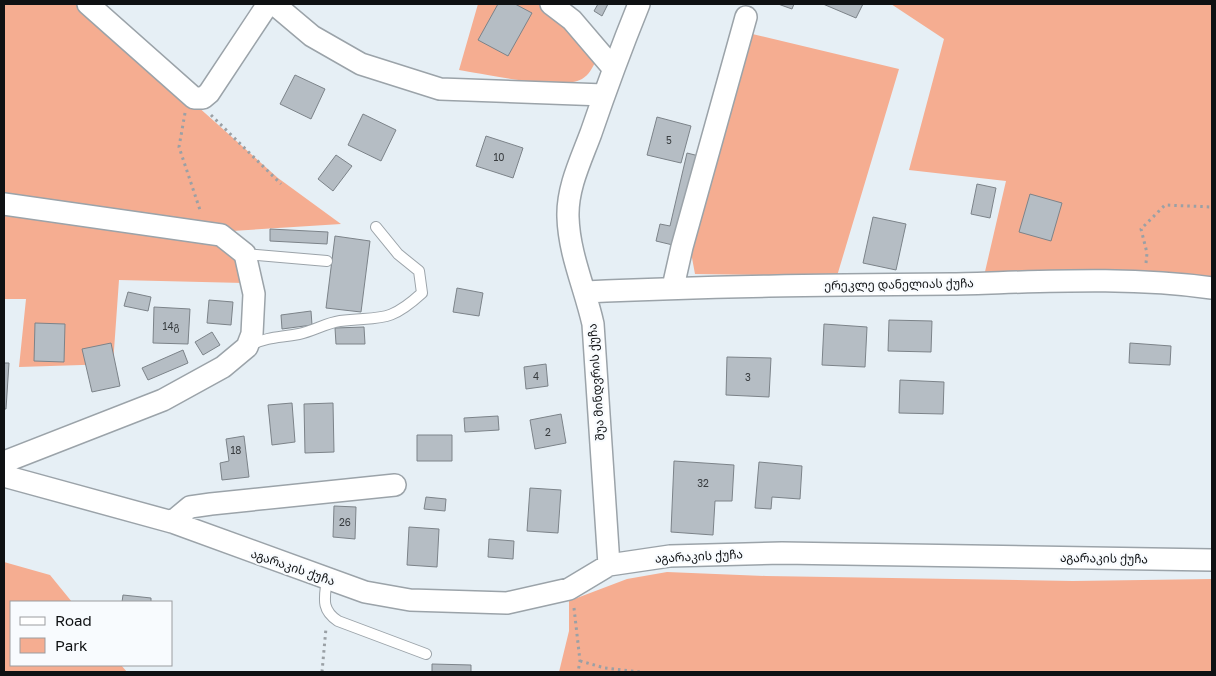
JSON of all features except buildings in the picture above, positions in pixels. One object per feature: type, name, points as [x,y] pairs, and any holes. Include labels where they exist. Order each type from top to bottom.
[{"type":"street","points":[[88,4],[194,98],[203,98],[209,92],[268,4]]},
{"type":"street","points":[[274,4],[312,36],[361,64],[440,89],[604,95]]},
{"type":"street","points":[[551,4],[572,20],[613,68]]},
{"type":"street","name":"შუა მინდვრის ქუჩა","points":[[609,565],[593,324],[586,292],[570,246],[568,215],[571,189],[613,68],[639,4]]},
{"type":"street","points":[[674,288],[682,247],[746,16]]},
{"type":"street","points":[[4,204],[221,235],[245,254],[254,294],[252,334],[247,347],[223,367],[163,400],[4,462]]},
{"type":"street","name":"ერეკლე დანელიას ქუჩა","points":[[586,292],[674,288],[1145,282],[1176,283],[1212,288]]},
{"type":"street","name":"აგარაკის ქუჩა","points":[[4,476],[172,522],[365,592],[410,600],[507,603],[569,589],[609,565],[670,556],[782,553],[1212,560]]},
{"type":"street","points":[[172,522],[190,508],[204,505],[395,485]]},
{"type":"lane","points":[[247,347],[268,337],[300,334],[339,321],[388,317],[408,305],[422,292],[419,271],[398,254],[376,227]]},
{"type":"lane","points":[[245,254],[327,261]]},
{"type":"lane","points":[[327,578],[325,607],[328,614],[338,621],[426,654]]},
{"type":"path","points":[[221,235],[204,220],[193,196],[179,147],[183,117],[194,98],[281,184]]},
{"type":"path","points":[[1145,282],[1147,253],[1141,228],[1165,204],[1212,207]]},
{"type":"path","points":[[569,589],[576,620],[580,660],[578,672]]},
{"type":"path","points":[[322,672],[328,614]]},
{"type":"path","points":[[580,660],[605,668],[640,672]]},
{"type":"green space","points":[[4,4],[77,4],[123,40],[278,178],[341,224],[216,232],[238,258],[244,283],[119,280],[113,364],[19,367],[26,299],[4,299]]},
{"type":"green space","points":[[478,4],[545,4],[596,61],[582,79],[557,83],[522,80],[459,70]]},
{"type":"green space","points":[[891,4],[1212,4],[1212,278],[1189,275],[984,276],[1006,181],[909,170],[944,39]]},
{"type":"green space","points":[[748,33],[899,69],[837,276],[695,274],[690,247]]},
{"type":"green space","points":[[4,562],[50,575],[71,601],[10,601],[10,666],[122,666],[127,672],[4,672]]},
{"type":"green space","points":[[667,572],[766,576],[1073,581],[1212,579],[1212,672],[559,672],[569,631],[569,601],[627,579]]}]
